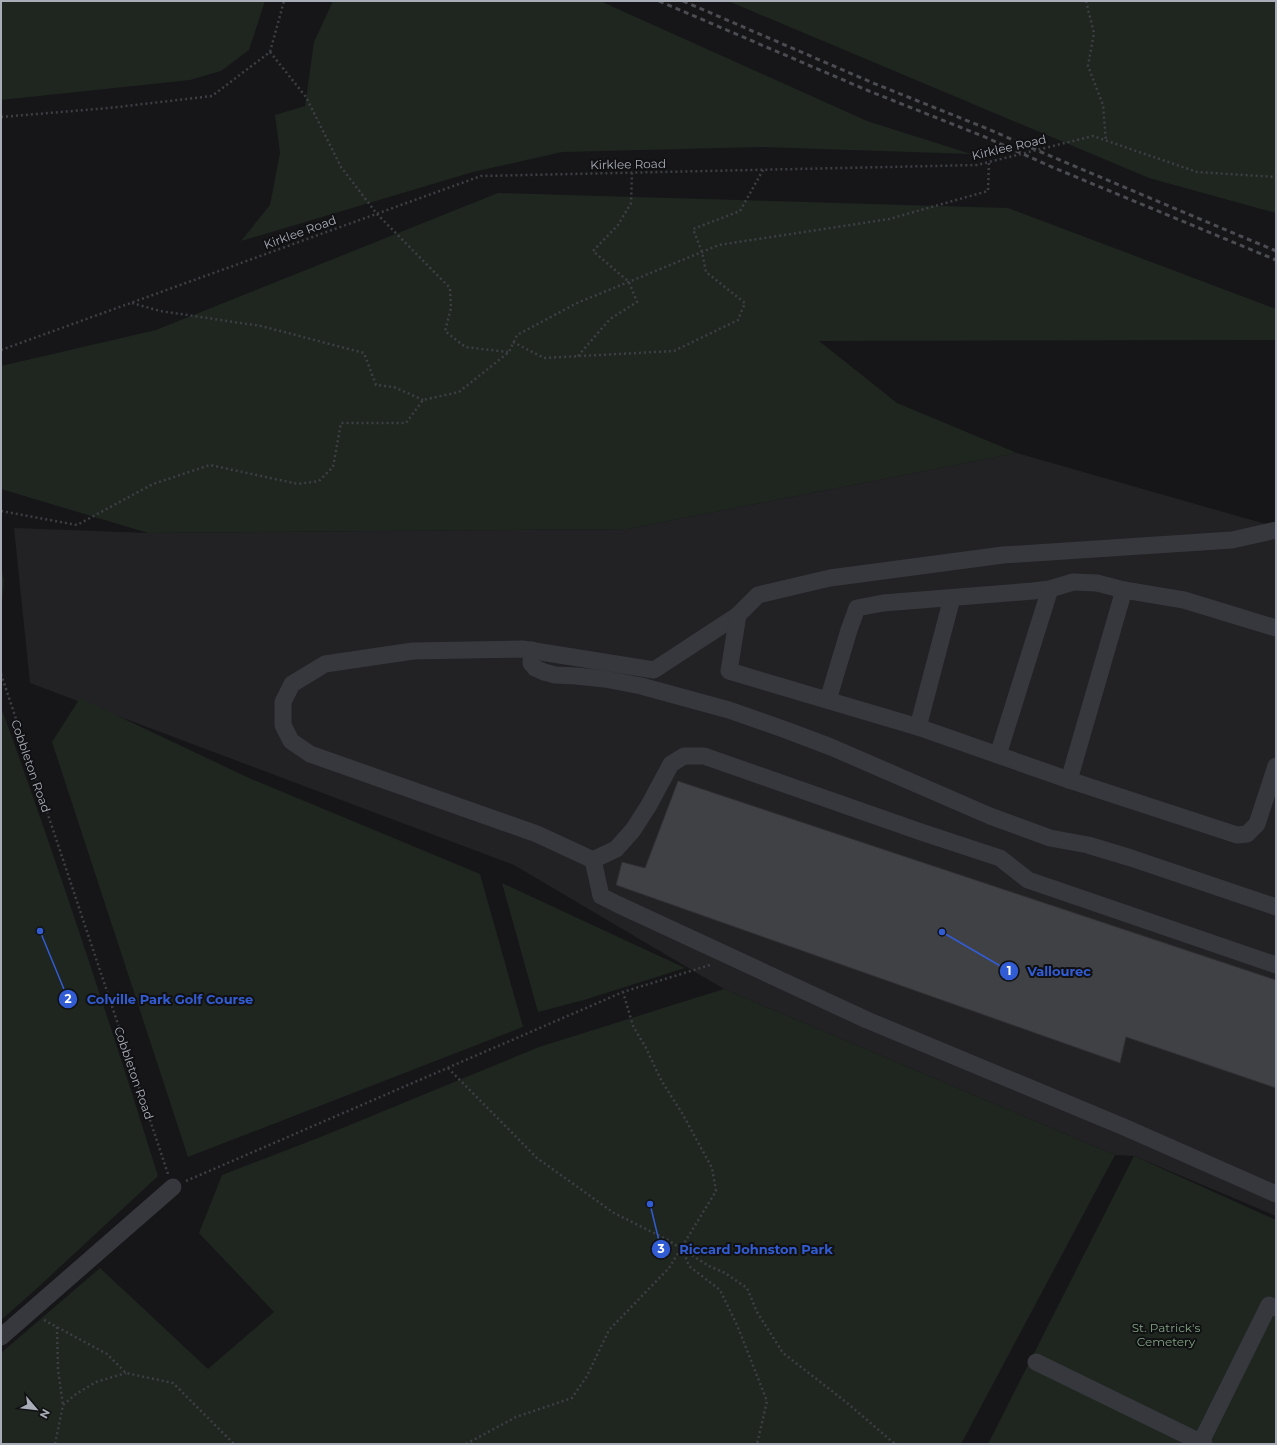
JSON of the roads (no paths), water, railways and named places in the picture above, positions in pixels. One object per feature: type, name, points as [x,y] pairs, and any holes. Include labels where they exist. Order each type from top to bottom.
[{"type":"lane","points":[[1276,530],[1232,540],[1003,555],[830,578],[758,595],[738,615],[654,670],[522,649],[413,651],[325,664],[292,684],[283,702],[283,725],[291,741],[310,754],[537,834],[593,860],[616,850],[633,830],[649,805],[671,764],[684,756],[704,756],[1000,858],[1028,880],[1276,966]]},
{"type":"lane","points":[[828,700],[857,608],[883,603],[1050,589],[1074,582],[1097,583],[1124,590],[1184,600],[1276,628]]},
{"type":"lane","points":[[998,755],[1050,589]]},
{"type":"lane","points":[[1069,780],[1124,590]]},
{"type":"lane","points":[[918,727],[952,598]]},
{"type":"lane","points":[[738,615],[729,671],[918,727],[1069,780],[1237,835],[1246,834],[1257,824],[1276,766]]},
{"type":"lane","points":[[532,650],[531,663],[535,668],[544,672],[555,675],[605,679],[641,686],[729,710],[831,747],[990,816],[1050,838],[1088,845],[1276,907]]},
{"type":"lane","points":[[593,860],[601,896],[867,1020],[1124,1127],[1276,1194]]},
{"type":"lane","points":[[1,1338],[173,1187]]},
{"type":"lane","points":[[1036,1362],[1202,1443],[1269,1305],[1276,1308]]},
{"type":"railway","points":[[659,1],[869,91],[985,137],[1052,167],[1276,260]]},
{"type":"railway","points":[[683,1],[873,83],[988,129],[1276,251]]},
{"type":"place","name":"Colville Park Golf Course","points":[[40,931]]},
{"type":"place","name":"Vallourec","points":[[942,932]]},
{"type":"place","name":"Riccard Johnston Park","points":[[650,1204]]},
{"type":"park label","name":"St. Patrick's Cemetery","points":[[1166,1334]]}]
